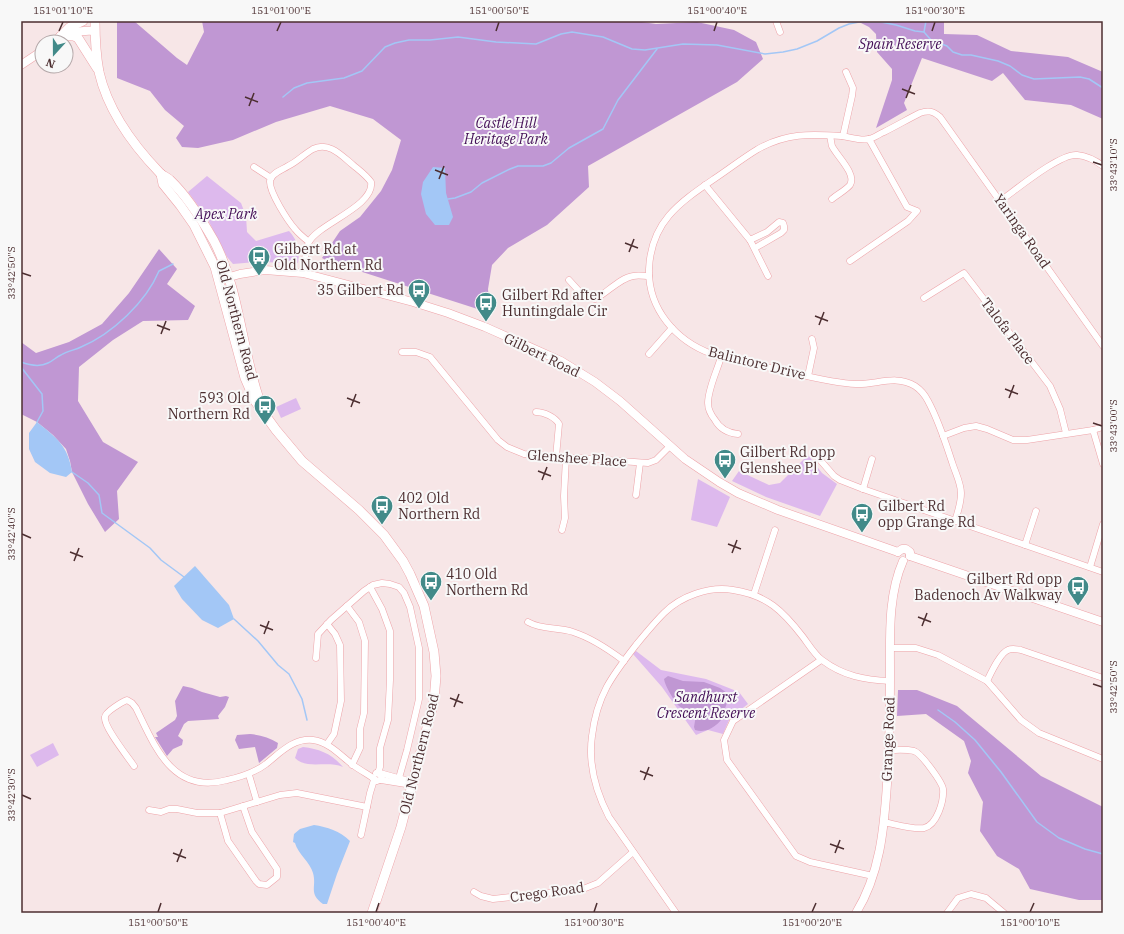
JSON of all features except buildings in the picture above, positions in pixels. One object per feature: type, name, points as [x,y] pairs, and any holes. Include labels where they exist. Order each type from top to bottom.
[{"type":"main road","points":[[64,34],[70,28],[83,21]]},
{"type":"main road","name":"Old Northern Road","points":[[95,21],[99,73],[117,117],[126,131],[161,174],[169,179],[198,216],[214,242],[228,277],[254,383],[263,412]]},
{"type":"main road","points":[[70,34],[77,31],[95,31]]},
{"type":"main road","points":[[74,36],[78,38],[99,73]]},
{"type":"main road","points":[[21,65],[34,56]]},
{"type":"main road","name":"Old Northern Road","points":[[161,174],[163,184],[194,225],[205,246],[219,280],[245,378],[255,401],[280,436],[302,461],[359,510],[384,535],[403,561],[424,606],[434,652],[436,676],[434,701],[401,827],[372,913]]},
{"type":"main road","name":"Gilbert Road","points":[[219,280],[265,270],[303,273],[414,302],[485,327],[561,361],[595,382],[620,401],[670,446],[719,482],[748,498],[898,552],[898,557],[906,558]]},
{"type":"main road","points":[[906,558],[1103,622]]},
{"type":"main road","name":"Grange Road","points":[[856,913],[873,876],[881,846],[889,750],[891,612],[895,588],[906,558]]},
{"type":"street","points":[[776,21],[780,32]]},
{"type":"street","points":[[843,136],[853,88],[846,72]]},
{"type":"street","name":"Yaringa Road","points":[[869,139],[927,110],[934,112],[940,117],[1103,346]]},
{"type":"street","name":"Balintore Drive","points":[[869,139],[858,139],[843,136],[796,135],[785,137],[758,149],[681,202],[665,219],[655,237],[649,258],[649,276],[653,297],[658,310],[672,328],[692,344],[721,358],[854,384],[868,384],[894,380],[909,383],[916,387],[929,402],[960,483],[960,504],[956,520]]},
{"type":"street","points":[[830,136],[832,146],[852,178],[848,187],[832,199]]},
{"type":"street","points":[[850,261],[908,221],[917,211],[907,207],[869,139]]},
{"type":"street","points":[[303,273],[309,242],[321,230],[358,204],[370,191],[371,182],[337,151],[323,147],[314,149],[291,165],[276,173],[271,178],[271,190],[282,209],[296,231],[309,242]]},
{"type":"street","points":[[1000,201],[1063,158],[1076,155],[1093,159],[1103,166]]},
{"type":"street","points":[[254,167],[271,178]]},
{"type":"street","points":[[705,185],[750,240],[768,276]]},
{"type":"street","points":[[750,240],[768,232],[779,222],[784,226],[784,230],[781,233],[755,248]]},
{"type":"street","name":"Talofa Place","points":[[924,298],[964,273],[1050,386],[1060,409],[1066,433]]},
{"type":"street","points":[[569,280],[579,291],[595,299],[603,295],[621,281],[632,276],[649,276]]},
{"type":"street","points":[[649,354],[672,328]]},
{"type":"street","points":[[808,376],[814,348],[812,339]]},
{"type":"street","name":"Glenshee Place","points":[[402,352],[416,352],[430,357],[498,440],[507,447],[524,454],[648,463],[656,460],[670,446]]},
{"type":"street","points":[[721,358],[708,403],[710,413],[718,425],[727,432],[738,434]]},
{"type":"street","points":[[536,412],[546,414],[559,424],[556,457]]},
{"type":"street","points":[[943,436],[964,428],[976,426],[1013,440],[1028,440],[1093,430],[1103,427]]},
{"type":"street","points":[[1093,430],[1103,464]]},
{"type":"street","points":[[814,453],[834,476],[840,480],[1103,572]]},
{"type":"street","points":[[562,530],[565,518],[564,496],[566,458]]},
{"type":"street","points":[[863,489],[872,459]]},
{"type":"street","points":[[636,495],[640,462]]},
{"type":"street","points":[[1025,545],[1036,511]]},
{"type":"street","points":[[1090,567],[1103,524]]},
{"type":"street","points":[[754,594],[775,530]]},
{"type":"street","points":[[316,658],[318,634],[327,624],[370,587],[382,583],[390,584],[399,587],[404,593],[410,607],[419,648],[419,699],[408,750],[399,778]]},
{"type":"street","points":[[361,835],[370,792],[380,767],[380,748],[388,720],[390,680],[390,632],[382,609],[370,587]]},
{"type":"street","points":[[676,913],[613,823],[603,806],[595,782],[591,752],[594,726],[602,696],[615,672],[665,612],[679,601],[696,594],[713,590],[731,589],[754,594],[774,605],[783,612],[821,660],[848,675],[868,680],[890,681]]},
{"type":"street","points":[[347,606],[359,622],[365,641],[364,713],[360,729],[360,748],[352,765]]},
{"type":"street","points":[[528,622],[535,626],[572,632],[601,644],[624,661]]},
{"type":"street","points":[[326,744],[334,734],[341,700],[340,645],[335,634],[327,624]]},
{"type":"street","points":[[890,648],[916,648],[932,652],[987,681],[1021,720],[1039,733],[1103,759]]},
{"type":"street","points":[[987,681],[1003,653],[1012,649],[1021,650],[1103,678]]},
{"type":"street","points":[[821,660],[733,721],[724,740],[727,760],[796,856],[810,862],[873,876]]},
{"type":"street","points":[[134,766],[109,730],[104,718],[106,714],[127,700],[132,702],[136,708],[154,745],[166,762],[173,770],[183,777],[198,783],[218,783],[248,775],[296,742],[312,740],[326,744],[352,765],[376,778],[412,785]]},
{"type":"street","points":[[884,822],[923,828],[931,824],[942,800],[943,788],[923,757],[915,751],[889,750]]},
{"type":"street","points":[[248,775],[257,802]]},
{"type":"street","points":[[376,778],[399,778],[412,785]]},
{"type":"street","points":[[150,810],[161,812],[169,809],[177,809],[196,813],[220,813],[284,794],[300,793],[368,807]]},
{"type":"street","points":[[220,813],[228,841],[256,881],[259,884],[267,885],[277,877],[278,869],[252,832],[243,806]]},
{"type":"street","name":"Crego Road","points":[[474,892],[493,899],[583,889],[598,883],[634,852]]},
{"type":"street","points":[[947,913],[954,901],[964,895],[971,894],[986,898],[1004,913]]},
{"type":"green space","name":"Castle Hill Heritage Park","points":[[117,21],[134,21],[187,65],[204,32],[202,21],[635,21],[656,24],[697,22],[734,30],[756,42],[763,59],[737,82],[588,166],[589,187],[547,225],[508,248],[492,265],[488,289],[490,313],[322,258],[340,231],[360,217],[381,191],[392,170],[401,140],[373,119],[330,106],[276,122],[233,140],[198,148],[182,147],[176,138],[184,126],[165,110],[150,91],[117,78]]},
{"type":"green space","name":"Spain Reserve","points":[[857,21],[944,21],[944,34],[977,35],[1011,51],[1068,57],[1103,72],[1103,119],[1071,105],[1025,100],[1003,73],[992,81],[922,58],[904,103],[907,110],[876,128],[892,80],[892,69],[877,52],[876,34],[869,27]]},
{"type":"green space","name":"Apex Park","points":[[207,176],[241,203],[246,216],[247,232],[256,241],[289,231],[298,246],[298,263],[257,262],[233,264],[227,257],[207,218],[188,192]]},
{"type":"green space","points":[[159,249],[177,269],[167,284],[195,306],[188,320],[143,321],[113,340],[79,367],[78,401],[103,442],[138,462],[117,491],[119,519],[105,532],[88,504],[72,472],[66,449],[53,435],[37,422],[21,414],[21,342],[36,353],[69,342],[102,324],[129,293]]},
{"type":"green space","points":[[296,398],[301,409],[281,418],[276,407]]},
{"type":"green space","points":[[808,455],[822,473],[837,484],[820,516],[766,497],[732,481],[739,471],[769,485],[780,483]]},
{"type":"green space","points":[[698,479],[730,497],[717,527],[691,520]]},
{"type":"green space","name":"Sandhurst Crescent Reserve","points":[[636,651],[661,670],[706,679],[739,692],[748,704],[730,718],[723,734],[708,730],[696,735],[662,687],[633,654]]},
{"type":"green space","points":[[668,676],[683,681],[704,682],[720,688],[727,693],[727,703],[724,711],[725,715],[719,722],[708,730],[695,730],[696,715],[691,711],[681,708],[675,701],[664,679]]},
{"type":"green space","points":[[183,686],[220,697],[229,697],[225,707],[218,716],[219,719],[188,721],[184,724],[178,736],[183,740],[182,745],[173,749],[167,756],[155,737],[158,737],[156,733],[175,720],[177,716],[175,701]]},
{"type":"green space","points":[[898,690],[917,690],[957,706],[1041,776],[1103,807],[1103,900],[1079,900],[1030,889],[1019,869],[997,856],[980,831],[983,802],[968,773],[971,761],[964,741],[926,714],[897,716]]},
{"type":"green space","points":[[250,734],[275,741],[278,743],[277,748],[259,763],[255,747],[239,749],[235,740],[237,735]]},
{"type":"green space","points":[[53,743],[59,755],[37,767],[30,755]]},
{"type":"green space","points":[[303,747],[315,749],[330,755],[343,767],[330,764],[311,764],[300,762],[295,758],[298,749]]},
{"type":"water","points":[[433,167],[445,168],[446,193],[453,217],[449,225],[435,225],[426,214],[421,194],[423,182]]},
{"type":"water","points":[[37,422],[56,438],[68,455],[72,472],[66,477],[50,473],[35,462],[29,449],[29,433]]},
{"type":"water","points":[[195,566],[229,605],[234,619],[218,628],[202,620],[182,599],[174,586]]},
{"type":"water","points":[[314,825],[333,830],[350,841],[327,904],[323,904],[318,900],[314,893],[313,873],[293,842],[294,834],[300,829]]},
{"type":"waterway","points":[[926,21],[924,32],[931,40],[947,46],[953,52],[998,61],[1010,66],[1022,75],[1034,79],[1080,77],[1089,79],[1103,88]]},
{"type":"waterway","points":[[283,97],[294,88],[307,83],[344,78],[362,71],[385,47],[409,40],[430,40],[458,37],[496,42],[536,44],[561,34],[572,32],[603,37],[632,49],[645,50],[683,44],[717,45],[765,54],[797,49],[817,41],[839,28],[859,22],[881,22],[924,32]]},
{"type":"waterway","points":[[448,199],[471,192],[482,183],[518,166],[543,166],[551,163],[569,148],[603,129],[618,100],[657,49]]},
{"type":"waterway","points":[[21,362],[34,365],[45,364],[63,354],[93,341],[104,334],[127,316],[137,305],[146,294],[159,271],[173,264]]},
{"type":"waterway","points":[[21,367],[42,394],[43,411],[37,422]]},
{"type":"waterway","points":[[72,472],[88,483],[99,495],[102,513],[150,548],[161,560],[184,577]]},
{"type":"waterway","points":[[234,619],[258,641],[278,665],[289,674],[302,699],[307,720]]},
{"type":"waterway","points":[[938,710],[955,722],[975,740],[1001,772],[1037,822],[1059,838],[1085,849],[1103,854]]},
{"type":"place","name":"Gilbert Rd at Old Northern Rd","points":[[259,276]]},
{"type":"place","name":"35 Gilbert Rd","points":[[419,310]]},
{"type":"place","name":"Gilbert Rd after Huntingdale Cir","points":[[486,322]]},
{"type":"place","name":"593 Old Northern Rd","points":[[265,426]]},
{"type":"place","name":"Gilbert Rd opp Glenshee Pl","points":[[725,480]]},
{"type":"place","name":"402 Old Northern Rd","points":[[382,526]]},
{"type":"place","name":"Gilbert Rd opp Grange Rd","points":[[862,534]]},
{"type":"place","name":"410 Old Northern Rd","points":[[431,602]]},
{"type":"place","name":"Gilbert Rd opp Badenoch Av Walkway","points":[[1078,606]]}]
